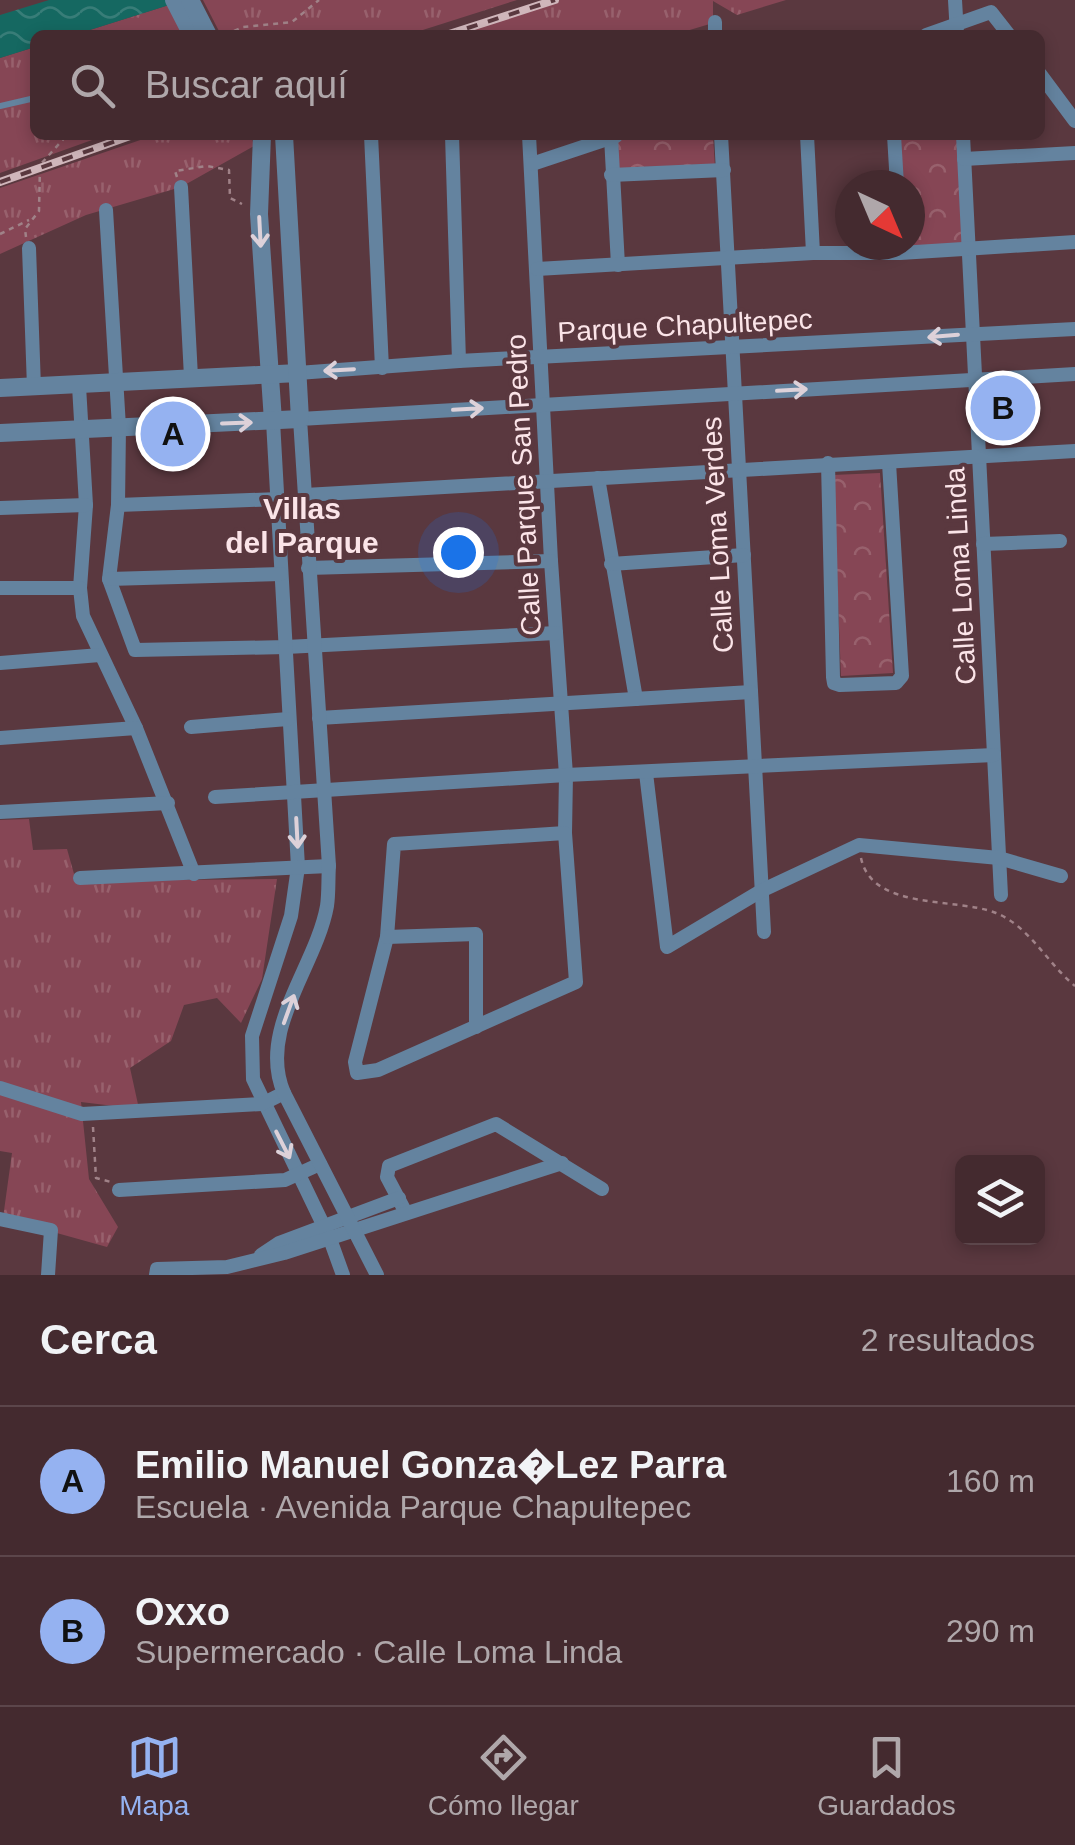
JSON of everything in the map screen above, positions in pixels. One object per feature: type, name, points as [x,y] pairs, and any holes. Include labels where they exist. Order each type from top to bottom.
[{"type":"street","points":[[174,0],[196,30]]},
{"type":"street","points":[[190,0],[198,30]]},
{"type":"street","points":[[956,0],[957,30],[990,12],[1005,30]]},
{"type":"street","points":[[1045,81],[1075,121]]},
{"type":"street","points":[[263,140],[259,214],[298,867],[291,916],[252,1036],[253,1080],[298,1175],[377,1275]]},
{"type":"street","points":[[284,140],[329,866],[327,907],[281,1031],[275,1062],[284,1094],[320,1164],[338,1228],[343,1275]]},
{"type":"street","points":[[371,140],[382,368]]},
{"type":"street","points":[[452,140],[459,361]]},
{"type":"street","name":"Calle Parque San Pedro","points":[[476,1027],[576,982],[530,140]]},
{"type":"street","points":[[532,164],[602,140]]},
{"type":"street","points":[[614,140],[611,176],[618,265]]},
{"type":"street","name":"Calle Loma Verdes","points":[[721,140],[764,932]]},
{"type":"street","points":[[807,140],[813,253]]},
{"type":"street","points":[[894,140],[896,170]]},
{"type":"street","name":"Calle Loma Linda","points":[[963,140],[1001,896]]},
{"type":"street","points":[[964,159],[1075,154]]},
{"type":"street","points":[[611,176],[724,170]]},
{"type":"street","points":[[181,187],[191,377]]},
{"type":"street","points":[[106,210],[120,427],[118,505],[109,580],[134,650],[286,647],[556,632]]},
{"type":"street","points":[[925,249],[1075,242]]},
{"type":"street","points":[[29,248],[34,387]]},
{"type":"street","points":[[537,269],[835,252]]},
{"type":"street","name":"Parque Chapultepec","points":[[298,373],[541,356],[1075,329]]},
{"type":"street","points":[[0,388],[298,373]]},
{"type":"street","points":[[0,433],[1075,374]]},
{"type":"street","points":[[79,386],[86,505],[80,588],[83,616],[168,802],[194,874]]},
{"type":"street","points":[[305,495],[1075,450]]},
{"type":"street","points":[[828,463],[832,677],[840,685],[896,683],[902,676],[890,462]]},
{"type":"street","points":[[598,478],[636,699]]},
{"type":"street","points":[[118,505],[278,499]]},
{"type":"street","points":[[0,508],[86,505]]},
{"type":"street","points":[[983,544],[1060,542]]},
{"type":"street","points":[[611,564],[744,556]]},
{"type":"street","points":[[308,568],[551,560]]},
{"type":"street","points":[[109,580],[281,574]]},
{"type":"street","points":[[0,588],[80,588]]},
{"type":"street","points":[[0,663],[100,655]]},
{"type":"street","points":[[319,718],[751,692]]},
{"type":"street","points":[[191,727],[288,719]]},
{"type":"street","points":[[0,738],[136,728]]},
{"type":"street","points":[[215,797],[566,775],[994,755]]},
{"type":"street","points":[[646,773],[666,946],[761,892],[859,845],[999,858],[1061,876]]},
{"type":"street","points":[[0,812],[168,802]]},
{"type":"street","points":[[387,937],[476,934],[476,1027],[378,1070],[357,1073],[355,1062],[387,937],[394,844],[565,833]]},
{"type":"street","points":[[80,878],[329,866]]},
{"type":"street","points":[[0,1088],[82,1114],[262,1104],[284,1094]]},
{"type":"street","points":[[402,1206],[386,1173],[392,1163],[496,1124],[602,1189]]},
{"type":"street","points":[[156,1275],[156,1269],[226,1267],[256,1258],[279,1242],[562,1163]]},
{"type":"street","points":[[118,1190],[286,1180],[320,1164]]},
{"type":"street","points":[[0,1219],[51,1230],[48,1275]]},
{"type":"lane","points":[[0,106],[30,99]]},
{"type":"path","points":[[236,30],[292,22],[320,0]]},
{"type":"path","points":[[0,234],[39,211],[40,165],[62,140]]},
{"type":"path","points":[[181,187],[175,171],[206,166],[229,170],[230,198],[259,214]]},
{"type":"path","points":[[29,248],[25,230],[30,219]]},
{"type":"path","points":[[859,845],[862,864],[879,887],[904,897],[996,913],[1016,924],[1075,986]]},
{"type":"path","points":[[92,1114],[96,1178],[108,1179],[118,1190]]},
{"type":"green space","points":[[203,0],[517,0],[423,30],[218,30]]},
{"type":"green space","points":[[560,0],[786,0],[737,15],[713,1],[713,23],[690,30],[467,30]]},
{"type":"green space","points":[[169,5],[181,30],[90,30]]},
{"type":"green space","points":[[30,49],[30,140],[92,140],[0,173],[0,58]]},
{"type":"green space","points":[[140,140],[252,140],[254,146],[181,187],[86,215],[0,254],[0,188]]},
{"type":"green space","points":[[615,140],[713,140],[715,168],[617,172]]},
{"type":"green space","points":[[895,140],[961,140],[968,247],[925,248],[925,170],[896,170]]},
{"type":"green space","points":[[880,473],[893,673],[841,676],[833,475]]},
{"type":"green space","points":[[29,819],[33,850],[67,849],[76,881],[277,879],[262,979],[241,1023],[217,998],[184,1005],[171,1041],[130,1068],[139,1109],[81,1102],[89,1179],[118,1227],[107,1247],[3,1218],[12,1153],[0,1151],[0,820]]},
{"type":"water","points":[[49,0],[185,0],[90,30],[30,30],[30,49],[0,58],[0,15]]},
{"type":"railway","points":[[462,30],[555,0]]},
{"type":"railway","points":[[0,182],[119,140]]},
{"type":"place","name":"Oxxo","points":[[1003,408]]},
{"type":"place","name":"Emilio Manuel Gonza�Lez Parra","points":[[173,434]]},
{"type":"district","name":"Villas del Parque","points":[[302,526]]}]
